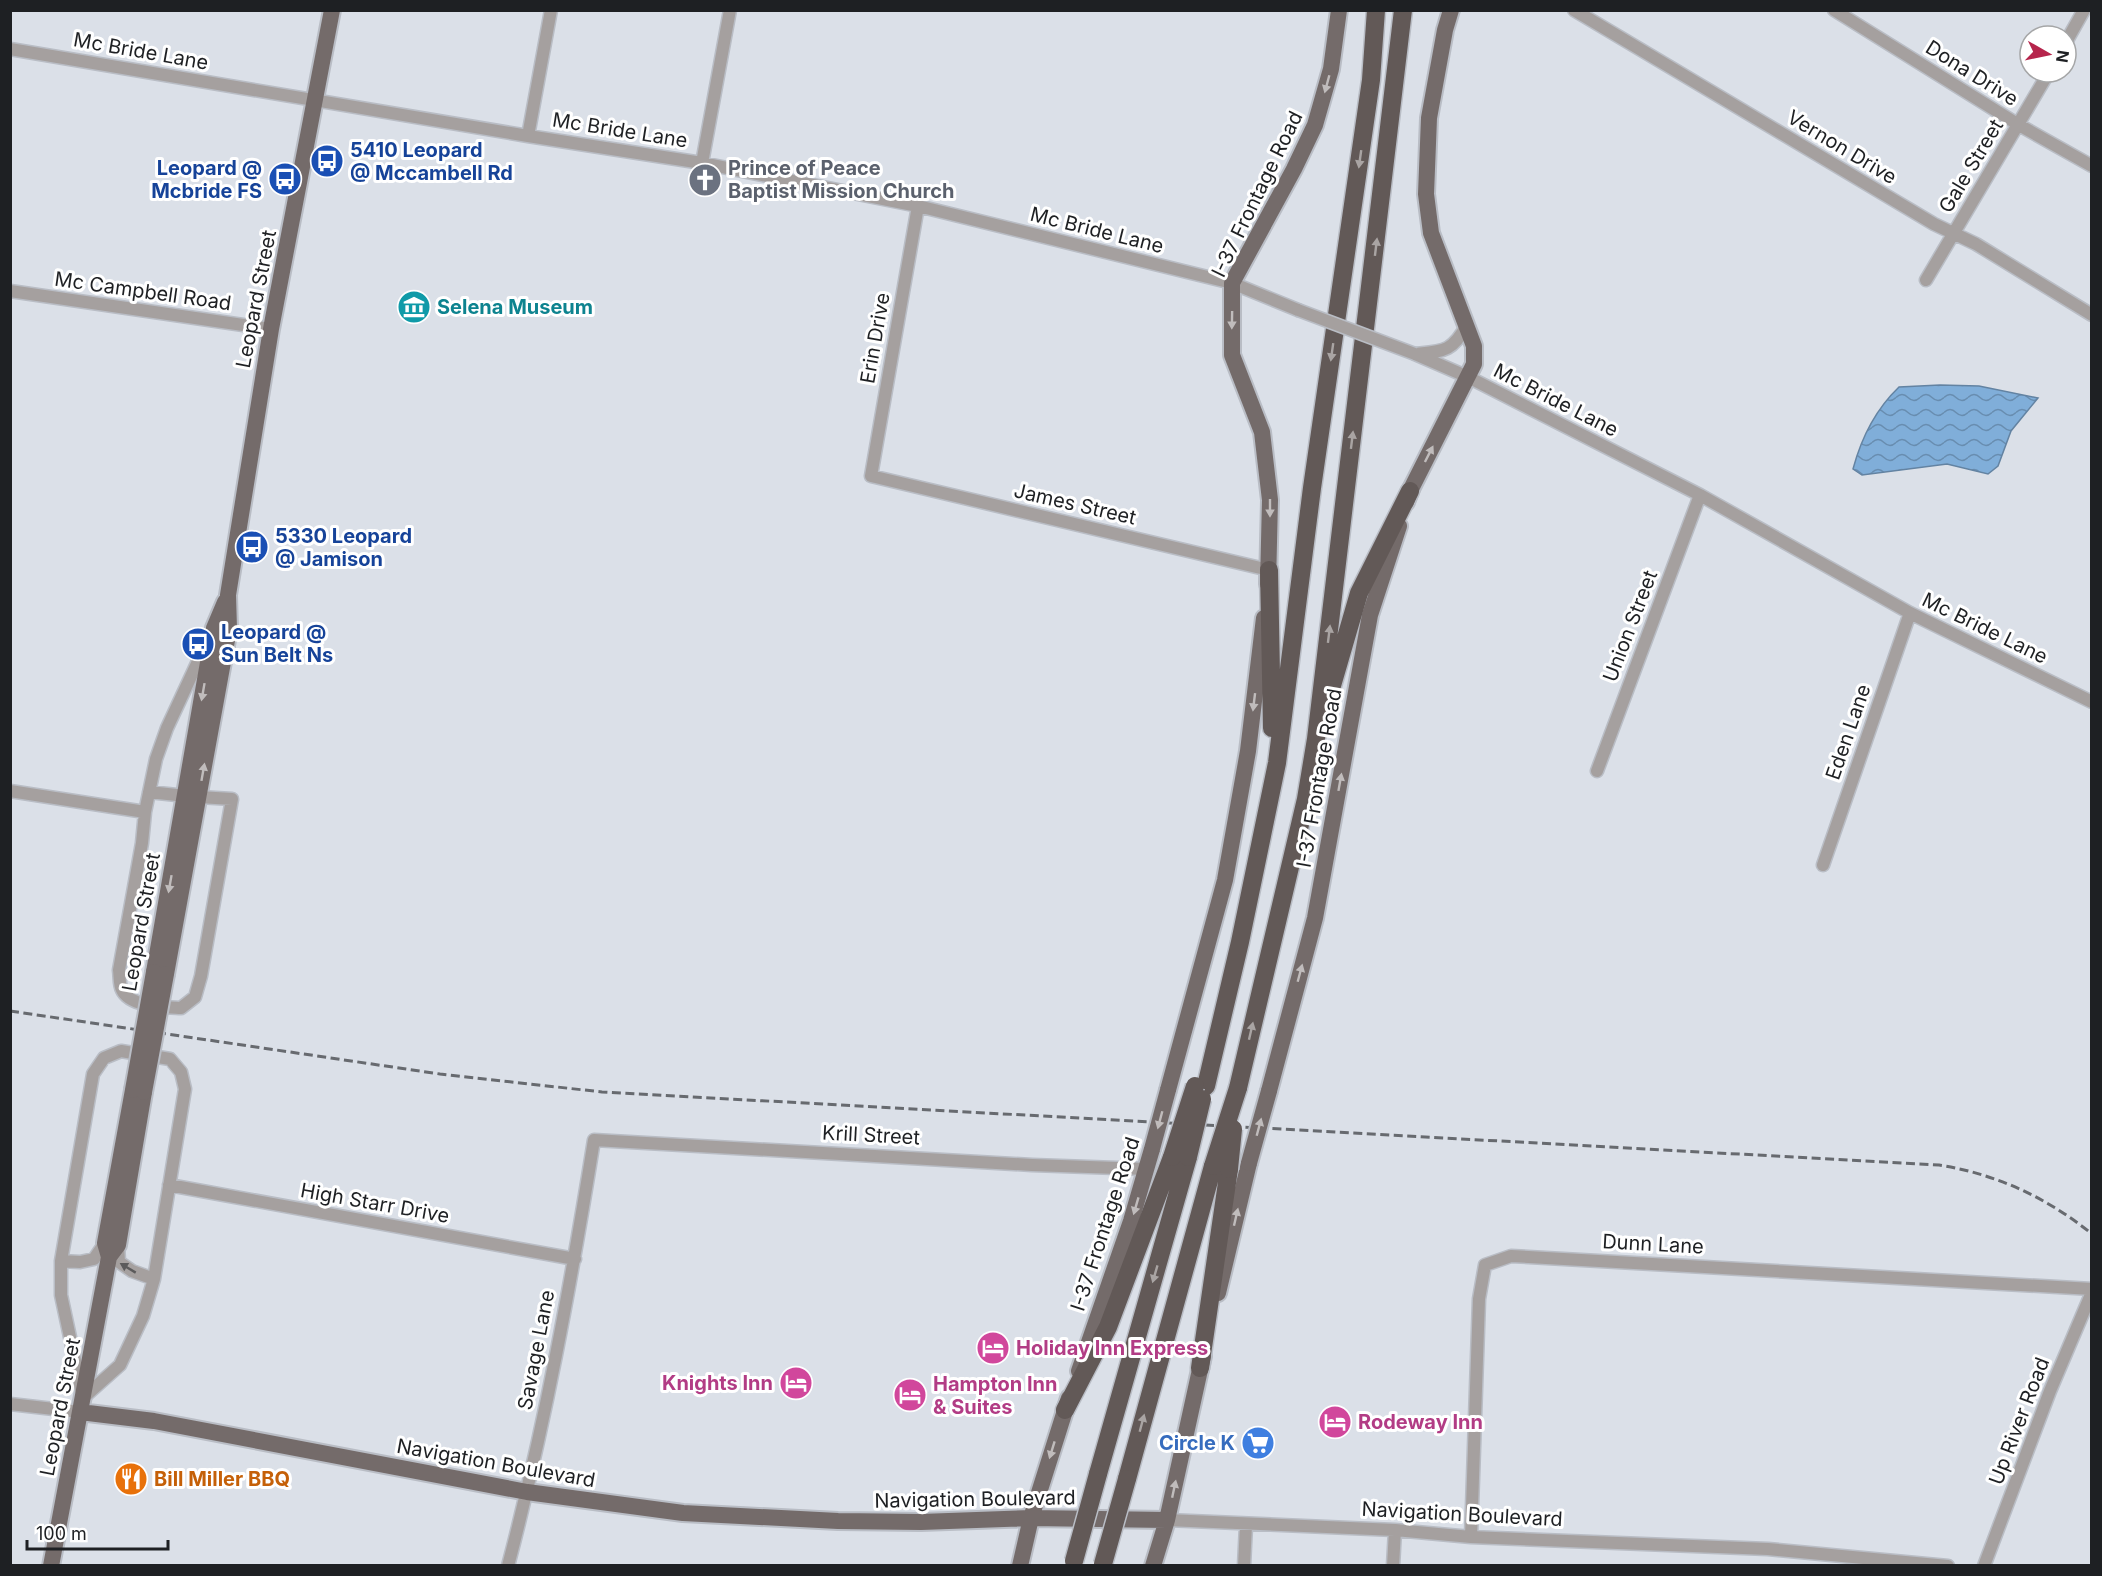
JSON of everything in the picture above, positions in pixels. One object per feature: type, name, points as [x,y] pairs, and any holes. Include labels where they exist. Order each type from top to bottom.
[{"type":"highway","points":[[1367,10],[1366,53],[1371,80]]},
{"type":"highway","points":[[1073,1563],[1180,1157],[1226,1007],[1277,763],[1312,488],[1371,80],[1376,10]]},
{"type":"highway","points":[[1103,1565],[1221,1167],[1306,799],[1316,739],[1403,10]]},
{"type":"highway","points":[[1395,85],[1414,10]]},
{"type":"highway","points":[[1316,739],[1359,593],[1410,491]]},
{"type":"highway","points":[[1252,885],[1272,728],[1269,570]]},
{"type":"highway","points":[[1065,1410],[1108,1327],[1180,1157]]},
{"type":"highway","points":[[1200,1368],[1221,1167]]},
{"type":"main road","name":"Leopard Street","points":[[51,1566],[192,796],[229,628],[228,595],[271,330],[332,10]]},
{"type":"main road","name":"I-37 Frontage Road","points":[[1153,1566],[1167,1520],[1200,1368],[1249,1163],[1315,918],[1370,615],[1410,491],[1474,364],[1474,345],[1431,233],[1426,194],[1429,118],[1445,30],[1451,10]]},
{"type":"main road","name":"I-37 Frontage Road","points":[[1020,1566],[1031,1518],[1065,1410],[1131,1221],[1225,880],[1248,751],[1269,570],[1270,500],[1262,432],[1232,355],[1232,283],[1316,124],[1331,69],[1339,18]]},
{"type":"main road","name":"Leopard Street","points":[[192,796],[214,628],[228,595]]},
{"type":"main road","name":"Navigation Boulevard","points":[[82,1405],[154,1421],[527,1492],[683,1514],[838,1521],[921,1522],[1031,1518],[1167,1520]]},
{"type":"street","points":[[528,136],[551,10]]},
{"type":"street","points":[[702,162],[730,10]]},
{"type":"street","name":"Vernon Drive","points":[[1574,10],[1952,233],[1976,244],[2091,315]]},
{"type":"street","name":"Dona Drive","points":[[1834,10],[2019,125],[2091,166]]},
{"type":"street","points":[[2077,24],[2085,10],[2091,14]]},
{"type":"street","name":"Mc Bride Lane","points":[[10,49],[528,136],[702,162],[918,206],[1232,283],[1468,377],[1700,495],[1910,612],[2091,702]]},
{"type":"street","name":"Gale Street","points":[[1926,280],[2042,84]]},
{"type":"street","name":"Erin Drive","points":[[871,476],[918,206]]},
{"type":"street","name":"Mc Campbell Road","points":[[10,291],[271,330]]},
{"type":"street","points":[[1415,354],[1444,351],[1452,347],[1467,325]]},
{"type":"street","name":"James Street","points":[[871,476],[1269,570]]},
{"type":"street","name":"Union Street","points":[[1597,771],[1700,495]]},
{"type":"street","name":"Eden Lane","points":[[1823,865],[1910,612]]},
{"type":"street","points":[[149,792],[232,799],[201,976],[195,997],[181,1008],[154,1006],[130,999],[121,989],[119,970],[142,843],[145,812],[149,792],[156,759],[167,728],[214,628]]},
{"type":"street","points":[[10,791],[145,812]]},
{"type":"street","points":[[121,1050],[170,1059],[181,1072],[185,1089],[154,1279],[143,1316],[120,1365],[82,1405],[61,1295],[61,1261],[93,1074],[104,1058],[121,1050]]},
{"type":"street","name":"Krill Street","points":[[594,1140],[1146,1169]]},
{"type":"street","name":"Savage Lane","points":[[508,1566],[527,1492],[575,1258],[594,1140]]},
{"type":"street","name":"High Starr Drive","points":[[169,1185],[575,1258]]},
{"type":"street","points":[[61,1261],[80,1262],[94,1259],[111,1248],[119,1262],[132,1271],[154,1279]]},
{"type":"street","name":"Dunn Lane","points":[[1471,1537],[1479,1299],[1485,1265],[1511,1256],[2091,1291]]},
{"type":"street","name":"Up River Road","points":[[1984,1566],[2050,1391],[2091,1291]]},
{"type":"street","name":"Navigation Boulevard","points":[[10,1404],[82,1405]]},
{"type":"street","name":"Navigation Boulevard","points":[[1167,1520],[1395,1530],[1471,1537],[1768,1549],[1948,1566]]},
{"type":"street","points":[[1244,1566],[1246,1525]]},
{"type":"street","points":[[1393,1566],[1395,1530]]},
{"type":"water","points":[[1979,386],[2038,398],[2011,431],[1998,466],[1988,474],[1947,464],[1862,475],[1853,469],[1870,425],[1899,387]]},
{"type":"railway","points":[[10,1011],[440,1074],[602,1092],[1939,1165],[1980,1174],[2020,1189],[2057,1209],[2092,1234]]},
{"type":"place","name":"5410 Leopard @ Mccambell Rd","points":[[327,161]]},
{"type":"place","name":"Leopard @ Mcbride FS","points":[[285,179]]},
{"type":"place","name":"Prince of Peace Baptist Mission Church","points":[[705,180]]},
{"type":"place","name":"Selena Museum","points":[[414,307]]},
{"type":"place","name":"5330 Leopard @ Jamison","points":[[252,547]]},
{"type":"place","name":"Leopard @ Sun Belt Ns","points":[[198,644]]},
{"type":"place","name":"Holiday Inn Express","points":[[993,1348]]},
{"type":"place","name":"Knights Inn","points":[[796,1383]]},
{"type":"place","name":"Hampton Inn & Suites","points":[[910,1395]]},
{"type":"place","name":"Rodeway Inn","points":[[1335,1422]]},
{"type":"place","name":"Circle K","points":[[1258,1443]]},
{"type":"place","name":"Bill Miller BBQ","points":[[131,1479]]}]
